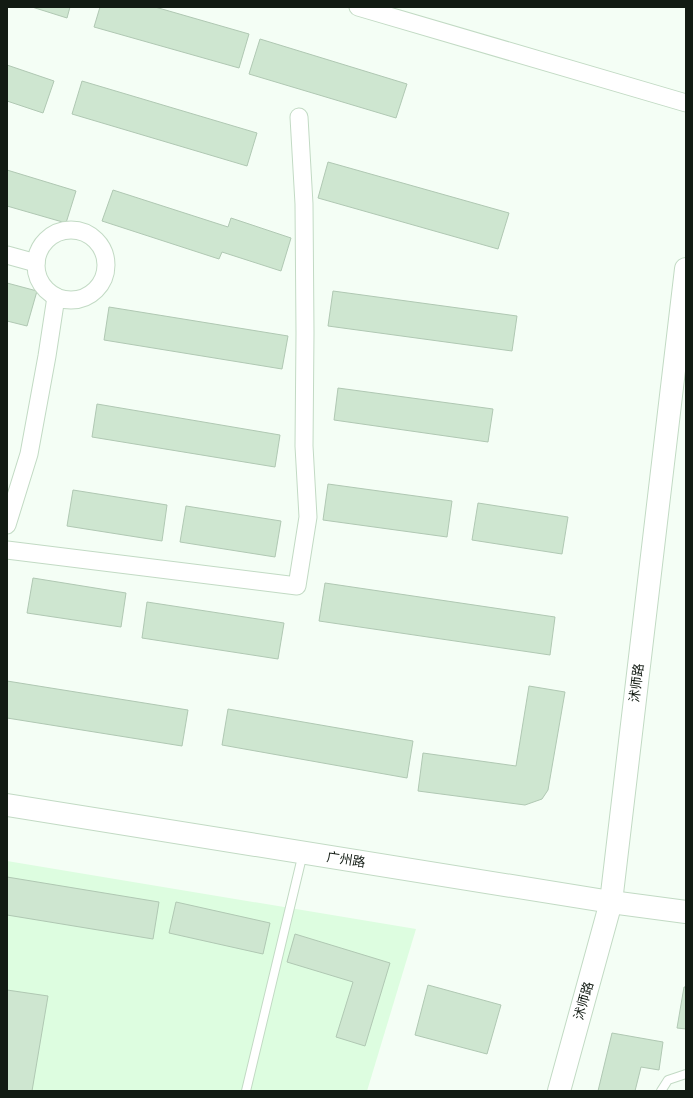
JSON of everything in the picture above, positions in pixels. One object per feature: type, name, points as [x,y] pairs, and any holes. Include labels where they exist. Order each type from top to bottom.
[{"type":"street","points":[[358,7],[686,103]]},
{"type":"street","points":[[7,550],[297,586],[308,517],[304,446],[304,204],[299,117]]},
{"type":"street","points":[[66,231],[78,231],[89,235],[98,242],[104,253],[106,264],[105,276],[99,287],[90,295],[80,300],[68,300],[56,297],[41,284],[37,274],[36,263],[39,252],[45,242],[54,234],[66,231]]},
{"type":"street","points":[[7,255],[36,263]]},
{"type":"street","name":"沭师路","points":[[559,1091],[612,902],[686,269]]},
{"type":"street","points":[[7,525],[29,454],[56,297]]},
{"type":"street","name":"广州路","points":[[7,805],[612,902],[686,912]]},
{"type":"lane","points":[[246,1091],[303,853]]},
{"type":"lane","points":[[661,1091],[668,1080],[686,1074]]},
{"type":"shaded area","points":[[7,861],[416,929],[367,1091],[7,1091]]},
{"type":"building","points":[[32,7],[70,7],[67,18]]},
{"type":"building","points":[[100,7],[155,7],[249,34],[239,68],[94,27]]},
{"type":"building","points":[[260,39],[407,84],[396,118],[249,74]]},
{"type":"building","points":[[7,65],[54,81],[43,113],[7,101]]},
{"type":"building","points":[[82,81],[257,133],[247,166],[72,114]]},
{"type":"building","points":[[328,162],[509,213],[498,249],[318,198]]},
{"type":"building","points":[[7,170],[76,191],[66,223],[7,206]]},
{"type":"building","points":[[113,190],[228,227],[231,218],[291,238],[281,271],[222,252],[219,259],[102,221]]},
{"type":"building","points":[[7,283],[37,291],[27,326],[7,321]]},
{"type":"building","points":[[333,291],[517,316],[512,351],[328,326]]},
{"type":"building","points":[[109,307],[288,336],[282,369],[104,340]]},
{"type":"building","points":[[338,388],[493,409],[488,442],[334,420]]},
{"type":"building","points":[[97,404],[280,435],[275,467],[92,437]]},
{"type":"building","points":[[328,484],[452,501],[447,537],[323,520]]},
{"type":"building","points":[[73,490],[167,505],[162,541],[67,526]]},
{"type":"building","points":[[478,503],[568,517],[562,554],[472,540]]},
{"type":"building","points":[[186,506],[281,521],[275,557],[180,542]]},
{"type":"building","points":[[33,578],[126,593],[121,627],[27,613]]},
{"type":"building","points":[[325,583],[555,617],[550,655],[319,621]]},
{"type":"building","points":[[147,602],[284,623],[278,659],[142,638]]},
{"type":"building","points":[[7,681],[188,710],[182,746],[7,718]]},
{"type":"building","points":[[529,686],[565,692],[548,790],[542,799],[525,805],[418,791],[423,753],[516,766]]},
{"type":"building","points":[[228,709],[413,741],[407,778],[222,745]]},
{"type":"building","points":[[7,877],[159,902],[153,939],[7,915]]},
{"type":"building","points":[[176,902],[270,923],[263,954],[169,933]]},
{"type":"building","points":[[295,934],[390,963],[365,1046],[336,1037],[353,982],[287,962]]},
{"type":"building","points":[[428,985],[501,1005],[487,1054],[415,1035]]},
{"type":"building","points":[[684,987],[686,987],[686,1029],[677,1028]]},
{"type":"building","points":[[7,990],[48,996],[32,1091],[7,1091]]},
{"type":"building","points":[[612,1033],[663,1042],[659,1070],[641,1067],[635,1091],[598,1091]]}]
